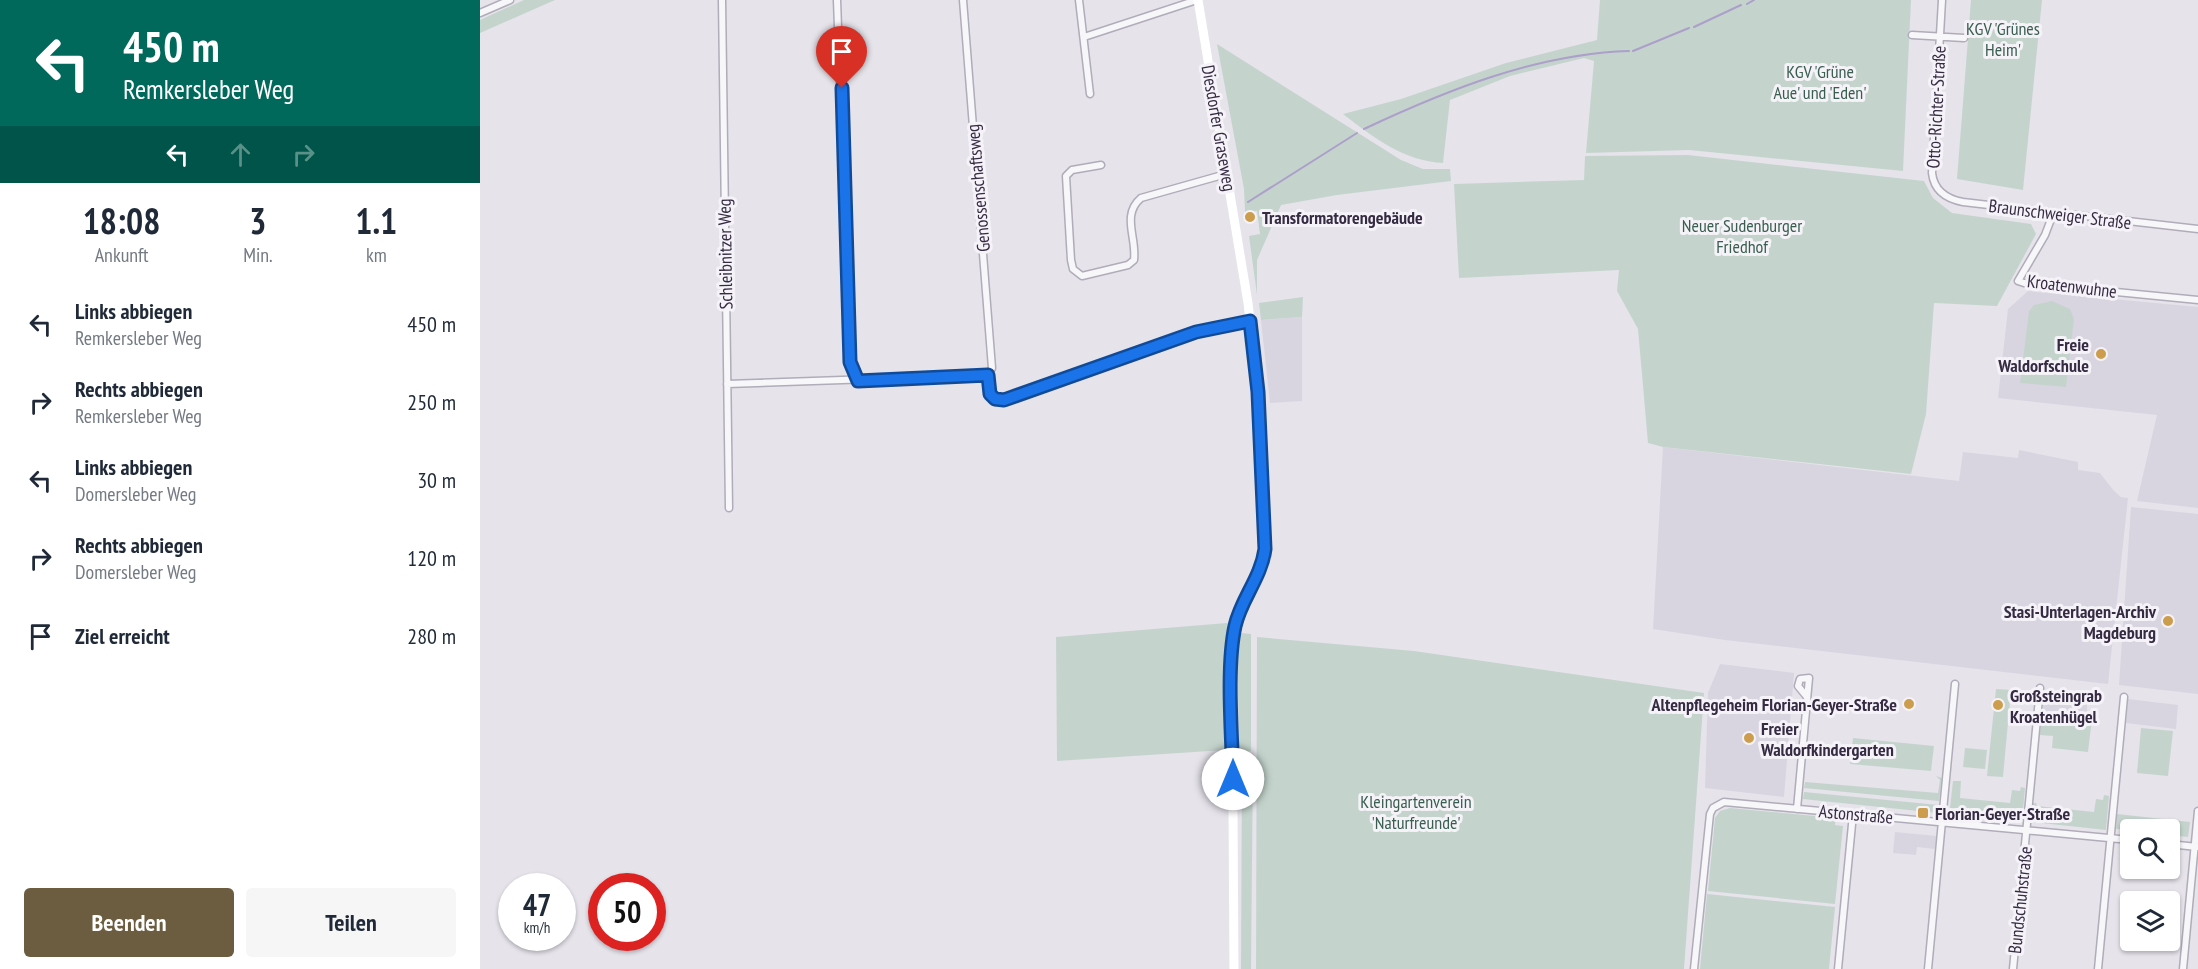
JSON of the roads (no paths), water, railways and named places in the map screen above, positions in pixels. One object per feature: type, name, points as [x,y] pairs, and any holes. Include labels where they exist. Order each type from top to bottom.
[{"type":"main road","name":"Diesdorfer Graseweg","points":[[1197,0],[1250,321],[1258,392],[1265,541],[1260,572],[1236,622],[1232,651],[1234,969]]},
{"type":"street","points":[[480,13],[510,0]]},
{"type":"street","name":"Schleibnitzer Weg","points":[[722,0],[729,508]]},
{"type":"street","points":[[837,0],[850,362],[858,381]]},
{"type":"street","name":"Genossenschaftsweg","points":[[963,0],[992,368],[988,375]]},
{"type":"street","points":[[1079,0],[1090,94]]},
{"type":"street","points":[[1084,37],[1197,0]]},
{"type":"street","name":"Otto-Richter-Straße","points":[[1933,178],[1942,0]]},
{"type":"street","name":"Otto-Richter-Straße","points":[[1912,34],[1964,38]]},
{"type":"street","points":[[1101,165],[1072,170],[1066,176],[1073,269],[1082,276],[1128,265],[1134,260],[1130,216],[1132,206],[1141,198],[1226,174]]},
{"type":"street","name":"Braunschweiger Straße","points":[[1933,178],[1940,192],[1953,200],[2053,214],[2198,229]]},
{"type":"street","name":"Kroatenwuhne","points":[[2053,214],[2045,235],[2018,281],[2024,284],[2198,300]]},
{"type":"street","points":[[727,384],[988,375],[990,394],[995,399],[1004,400],[1196,332],[1250,321]]},
{"type":"street","points":[[1928,969],[1955,684]]},
{"type":"street","name":"Bundschuhstraße","points":[[2013,969],[2040,688]]},
{"type":"street","name":"Astonstraße","points":[[1797,809],[1807,697]]},
{"type":"street","points":[[2098,969],[2124,697]]},
{"type":"street","name":"Astonstraße","points":[[1694,969],[1710,813],[1713,808],[1724,802],[2120,839]]},
{"type":"street","points":[[2183,969],[2198,810]]},
{"type":"street","points":[[1838,969],[1853,814]]},
{"type":"street","points":[[2180,845],[2196,847]]},
{"type":"street","points":[[2190,901],[2198,902]]},
{"type":"waterway","points":[[1747,4],[1754,0]]},
{"type":"waterway","points":[[1694,27],[1741,5]]},
{"type":"waterway","points":[[1633,51],[1689,28]]},
{"type":"waterway","points":[[1364,129],[1427,101],[1493,76],[1560,59],[1629,51]]},
{"type":"waterway","points":[[1248,202],[1357,133]]},
{"type":"place","name":"Transformatorengebäude","points":[[1250,217]]},
{"type":"place","name":"Freie Waldorfschule","points":[[2101,354]]},
{"type":"place","name":"Stasi-Unterlagen-Archiv Magdeburg","points":[[2168,621]]},
{"type":"place","name":"Altenpflegeheim Florian-Geyer-Straße","points":[[1909,704]]},
{"type":"place","name":"Großsteingrab Kroatenhügel","points":[[1998,705]]},
{"type":"place","name":"Freier Waldorfkindergarten","points":[[1749,738]]},
{"type":"place","name":"Florian-Geyer-Straße","points":[[1923,813]]},
{"type":"park label","name":"KGV 'Grünes Heim'","points":[[2003,38]]},
{"type":"park label","name":"KGV 'Grüne Aue' und 'Eden'","points":[[1820,82]]},
{"type":"park label","name":"Neuer Sudenburger Friedhof","points":[[1742,235]]},
{"type":"park label","name":"Kleingartenverein 'Naturfreunde'","points":[[1416,811]]}]
